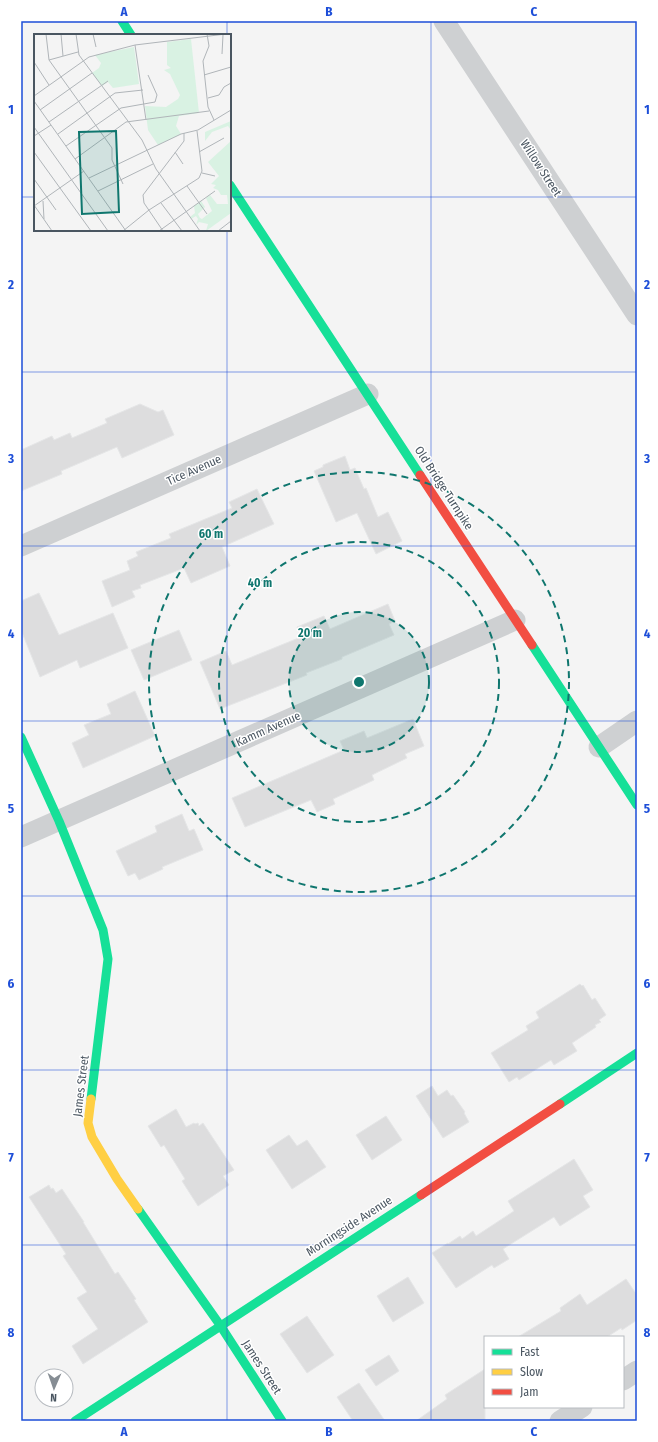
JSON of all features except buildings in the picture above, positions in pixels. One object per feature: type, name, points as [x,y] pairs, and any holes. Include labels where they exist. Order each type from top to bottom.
[{"type":"street","points":[[122,21],[130,34]]},
{"type":"street","name":"Willow Street","points":[[444,21],[637,315]]},
{"type":"street","name":"Old Bridge Turnpike","points":[[231,187],[637,805]]},
{"type":"street","name":"Tice Avenue","points":[[21,546],[368,394]]},
{"type":"street","name":"Kamm Avenue","points":[[21,837],[515,620]]},
{"type":"street","points":[[599,747],[637,721]]},
{"type":"street","name":"James Street","points":[[21,737],[59,821],[103,930],[108,959],[88,1123],[92,1138],[134,1205],[220,1325],[282,1421]]},
{"type":"street","name":"Morningside Avenue","points":[[75,1421],[637,1053]]},
{"type":"street","points":[[624,1379],[637,1371]]},
{"type":"street","points":[[560,1421],[580,1408]]},
{"type":"traffic: fast","points":[[122,21],[130,34]]},
{"type":"traffic: fast","points":[[231,187],[420,475]]},
{"type":"traffic: fast","points":[[532,645],[637,805]]},
{"type":"traffic: fast","points":[[21,737],[59,821],[103,930],[108,959],[91,1099]]},
{"type":"traffic: fast","points":[[560,1104],[637,1053]]},
{"type":"traffic: fast","points":[[75,1421],[421,1195]]},
{"type":"traffic: fast","points":[[138,1209],[220,1325],[282,1421]]},
{"type":"traffic: slow","points":[[91,1099],[88,1123],[92,1137],[117,1179],[138,1209]]},
{"type":"traffic: jam","points":[[420,475],[532,645]]},
{"type":"traffic: jam","points":[[421,1195],[560,1104]]}]
